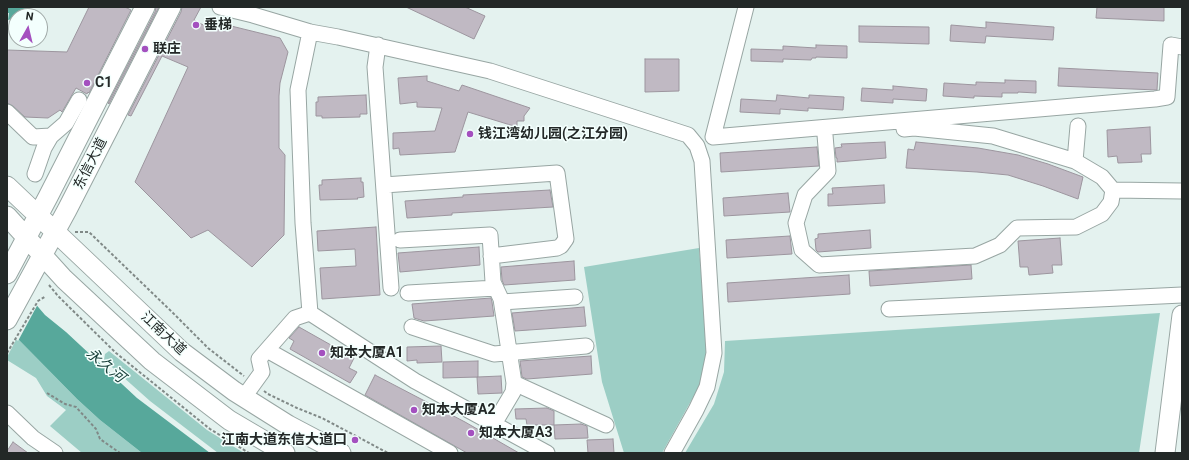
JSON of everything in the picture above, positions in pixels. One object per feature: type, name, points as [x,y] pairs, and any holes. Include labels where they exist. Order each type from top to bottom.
[{"type":"main road","name":"东信大道","points":[[8,272],[145,7]]},
{"type":"main road","name":"东信大道","points":[[7,320],[67,210],[171,7]]},
{"type":"main road","name":"江南大道","points":[[7,186],[182,352],[249,390],[288,425],[341,453]]},
{"type":"main road","name":"江南大道","points":[[7,216],[64,279],[152,361],[229,420],[285,453]]},
{"type":"main road","points":[[1165,453],[1182,315]]},
{"type":"street","points":[[220,7],[310,32],[490,71],[688,135],[697,146],[702,161],[714,353],[707,387],[672,453]]},
{"type":"street","points":[[746,7],[713,137],[1167,97],[1171,45],[1182,46]]},
{"type":"street","points":[[310,32],[298,90],[303,223],[310,313]]},
{"type":"street","points":[[378,46],[376,67],[391,288]]},
{"type":"street","points":[[35,174],[44,148],[52,136],[66,123],[79,100]]},
{"type":"street","points":[[7,112],[33,137],[52,136]]},
{"type":"street","points":[[1075,162],[1078,126]]},
{"type":"street","points":[[714,144],[914,128],[993,136],[1075,162],[1102,176],[1113,190]]},
{"type":"street","points":[[825,135],[828,171],[805,195],[796,223],[802,250],[819,266],[975,256],[1000,245],[1017,228],[1076,227],[1102,214],[1110,202],[1113,190]]},
{"type":"street","points":[[384,185],[557,173],[566,239],[561,246],[557,248],[491,256]]},
{"type":"street","points":[[1113,190],[1182,191]]},
{"type":"street","points":[[400,240],[490,235],[493,282],[502,302],[514,383],[513,392],[494,424]]},
{"type":"street","points":[[408,293],[496,288]]},
{"type":"street","points":[[889,309],[1182,295]]},
{"type":"street","points":[[502,302],[575,298]]},
{"type":"street","points":[[249,390],[262,372],[258,359],[295,318],[310,313]]},
{"type":"street","points":[[310,313],[416,381],[547,453]]},
{"type":"street","points":[[412,327],[494,354],[586,346]]},
{"type":"street","points":[[267,350],[450,453]]},
{"type":"street","points":[[514,383],[606,425]]},
{"type":"street","points":[[7,413],[33,438],[53,452]]},
{"type":"path","points":[[55,232],[89,232],[249,390],[268,394],[322,418],[388,453]]},
{"type":"path","points":[[7,353],[38,302],[46,296]]},
{"type":"path","points":[[47,393],[65,404],[76,406],[96,428],[100,439],[120,453]]},
{"type":"shaded area","points":[[7,7],[32,7],[8,8],[7,13]]},
{"type":"shaded area","points":[[699,248],[707,341],[707,360],[701,383],[662,453],[624,453],[602,382],[584,267]]},
{"type":"shaded area","points":[[16,281],[45,315],[66,332],[137,398],[210,453],[142,453],[100,420],[77,399],[17,338]]},
{"type":"shaded area","points":[[1160,313],[1139,453],[685,453],[714,404],[724,372],[725,341]]},
{"type":"shaded area","points":[[17,338],[77,399],[100,420],[142,453],[82,453],[50,426],[66,410],[47,396],[36,378],[7,360],[7,357]]},
{"type":"shaded area","points":[[109,351],[207,430],[244,453],[218,453],[150,401],[104,360],[105,354]]},
{"type":"pier","points":[[7,270],[38,304],[18,341],[7,330]]},
{"type":"building","points":[[89,7],[125,7],[131,10],[89,93],[88,92],[87,94],[76,88],[62,112],[60,110],[48,118],[25,117],[13,106],[7,103],[7,50],[67,52]]},
{"type":"building","points":[[156,7],[159,7],[109,104],[108,103],[155,12]]},
{"type":"building","points":[[182,7],[201,7],[194,20],[205,26],[219,23],[280,38],[288,52],[280,83],[279,96],[279,148],[285,155],[284,235],[252,267],[208,230],[191,238],[135,182],[188,67],[162,56],[131,116],[128,115],[181,12]]},
{"type":"building","points":[[406,7],[465,7],[485,16],[474,39]]},
{"type":"building","points":[[1097,7],[1164,7],[1164,21],[1096,18]]},
{"type":"building","points":[[986,22],[1054,27],[1053,40],[986,36],[985,43],[950,41],[951,25],[986,28]]},
{"type":"building","points":[[859,26],[929,27],[929,44],[859,42]]},
{"type":"building","points":[[816,45],[847,46],[847,58],[816,57],[812,58],[811,60],[783,59],[783,62],[751,61],[751,49],[783,50],[783,46],[816,48]]},
{"type":"building","points":[[645,59],[679,59],[679,91],[645,92]]},
{"type":"building","points":[[1059,68],[1158,73],[1157,90],[1058,86]]},
{"type":"building","points":[[427,76],[427,81],[459,91],[462,85],[530,108],[524,116],[524,121],[517,121],[517,127],[468,112],[455,152],[400,155],[399,148],[393,149],[393,133],[435,131],[442,108],[417,107],[417,102],[400,104],[398,78]]},
{"type":"building","points":[[1005,80],[1036,81],[1036,93],[1002,93],[1002,97],[974,96],[974,98],[943,96],[944,83],[976,85],[976,82],[1005,83]]},
{"type":"building","points":[[893,86],[927,89],[926,101],[893,99],[893,103],[861,101],[862,88],[893,90]]},
{"type":"building","points":[[366,95],[367,114],[360,114],[360,117],[322,118],[322,116],[316,116],[316,102],[318,102],[318,97]]},
{"type":"building","points":[[777,95],[809,98],[809,95],[844,97],[843,110],[808,108],[808,111],[780,109],[780,114],[740,112],[741,99],[776,101]]},
{"type":"building","points":[[1150,127],[1151,154],[1141,154],[1142,162],[1118,163],[1117,156],[1108,157],[1107,130]]},
{"type":"building","points":[[885,142],[886,158],[837,162],[835,148],[842,147],[841,144]]},
{"type":"building","points":[[916,142],[978,148],[1018,155],[1048,164],[1083,177],[1078,199],[1008,175],[906,168],[908,149],[914,150]]},
{"type":"building","points":[[817,147],[819,166],[721,172],[720,153]]},
{"type":"building","points":[[361,178],[361,182],[363,182],[364,197],[357,198],[358,199],[320,200],[319,185],[322,185],[322,180]]},
{"type":"building","points":[[884,185],[885,203],[828,206],[828,194],[833,194],[832,188]]},
{"type":"building","points":[[550,190],[553,207],[452,213],[452,215],[407,218],[405,201],[463,197],[463,195]]},
{"type":"building","points":[[788,193],[790,212],[724,216],[723,198]]},
{"type":"building","points":[[376,227],[380,295],[322,299],[320,268],[356,266],[355,249],[318,251],[317,231]]},
{"type":"building","points":[[870,230],[871,248],[818,252],[816,250],[815,239],[818,238],[818,234]]},
{"type":"building","points":[[790,236],[792,254],[727,258],[726,240]]},
{"type":"building","points":[[1060,238],[1062,265],[1052,265],[1053,273],[1029,275],[1028,267],[1020,267],[1018,241]]},
{"type":"building","points":[[479,247],[480,265],[400,272],[398,253]]},
{"type":"building","points":[[574,261],[575,280],[504,285],[502,280],[501,267]]},
{"type":"building","points":[[971,265],[972,279],[870,286],[869,271]]},
{"type":"building","points":[[849,275],[850,294],[728,302],[727,283]]},
{"type":"building","points":[[491,298],[494,316],[424,321],[414,318],[412,304]]},
{"type":"building","points":[[584,307],[586,326],[515,331],[512,313]]},
{"type":"building","name":"知本大厦A1","points":[[299,327],[354,358],[349,368],[357,372],[350,383],[290,349],[294,341],[289,338]]},
{"type":"building","points":[[441,346],[442,362],[417,363],[417,360],[407,361],[407,347]]},
{"type":"building","points":[[591,356],[592,374],[527,379],[522,377],[520,361]]},
{"type":"building","points":[[478,361],[478,377],[443,378],[443,362]]},
{"type":"building","name":"知本大厦A2","points":[[375,375],[465,422],[519,453],[467,453],[365,395]]},
{"type":"building","points":[[501,376],[502,393],[478,394],[477,377]]},
{"type":"building","points":[[547,408],[554,411],[554,425],[527,425],[526,419],[516,419],[515,409]]},
{"type":"building","points":[[581,424],[587,426],[588,438],[555,439],[554,425]]},
{"type":"building","points":[[613,439],[614,453],[588,453],[587,440]]},
{"type":"building","points":[[13,442],[28,453],[7,453]]},
{"type":"place","name":"垂梯","points":[[196,25]]},
{"type":"place","name":"联庄","points":[[145,49]]},
{"type":"place","name":"C1","points":[[87,83]]},
{"type":"place","name":"钱江湾幼儿园(之江分园)","points":[[470,134]]},
{"type":"place","name":"知本大厦A1","points":[[322,353]]},
{"type":"place","name":"知本大厦A2","points":[[414,410]]},
{"type":"place","name":"知本大厦A3","points":[[471,433]]},
{"type":"place","name":"江南大道东信大道口","points":[[355,440]]},
{"type":"water label","name":"永久河","points":[[105,366]]}]
